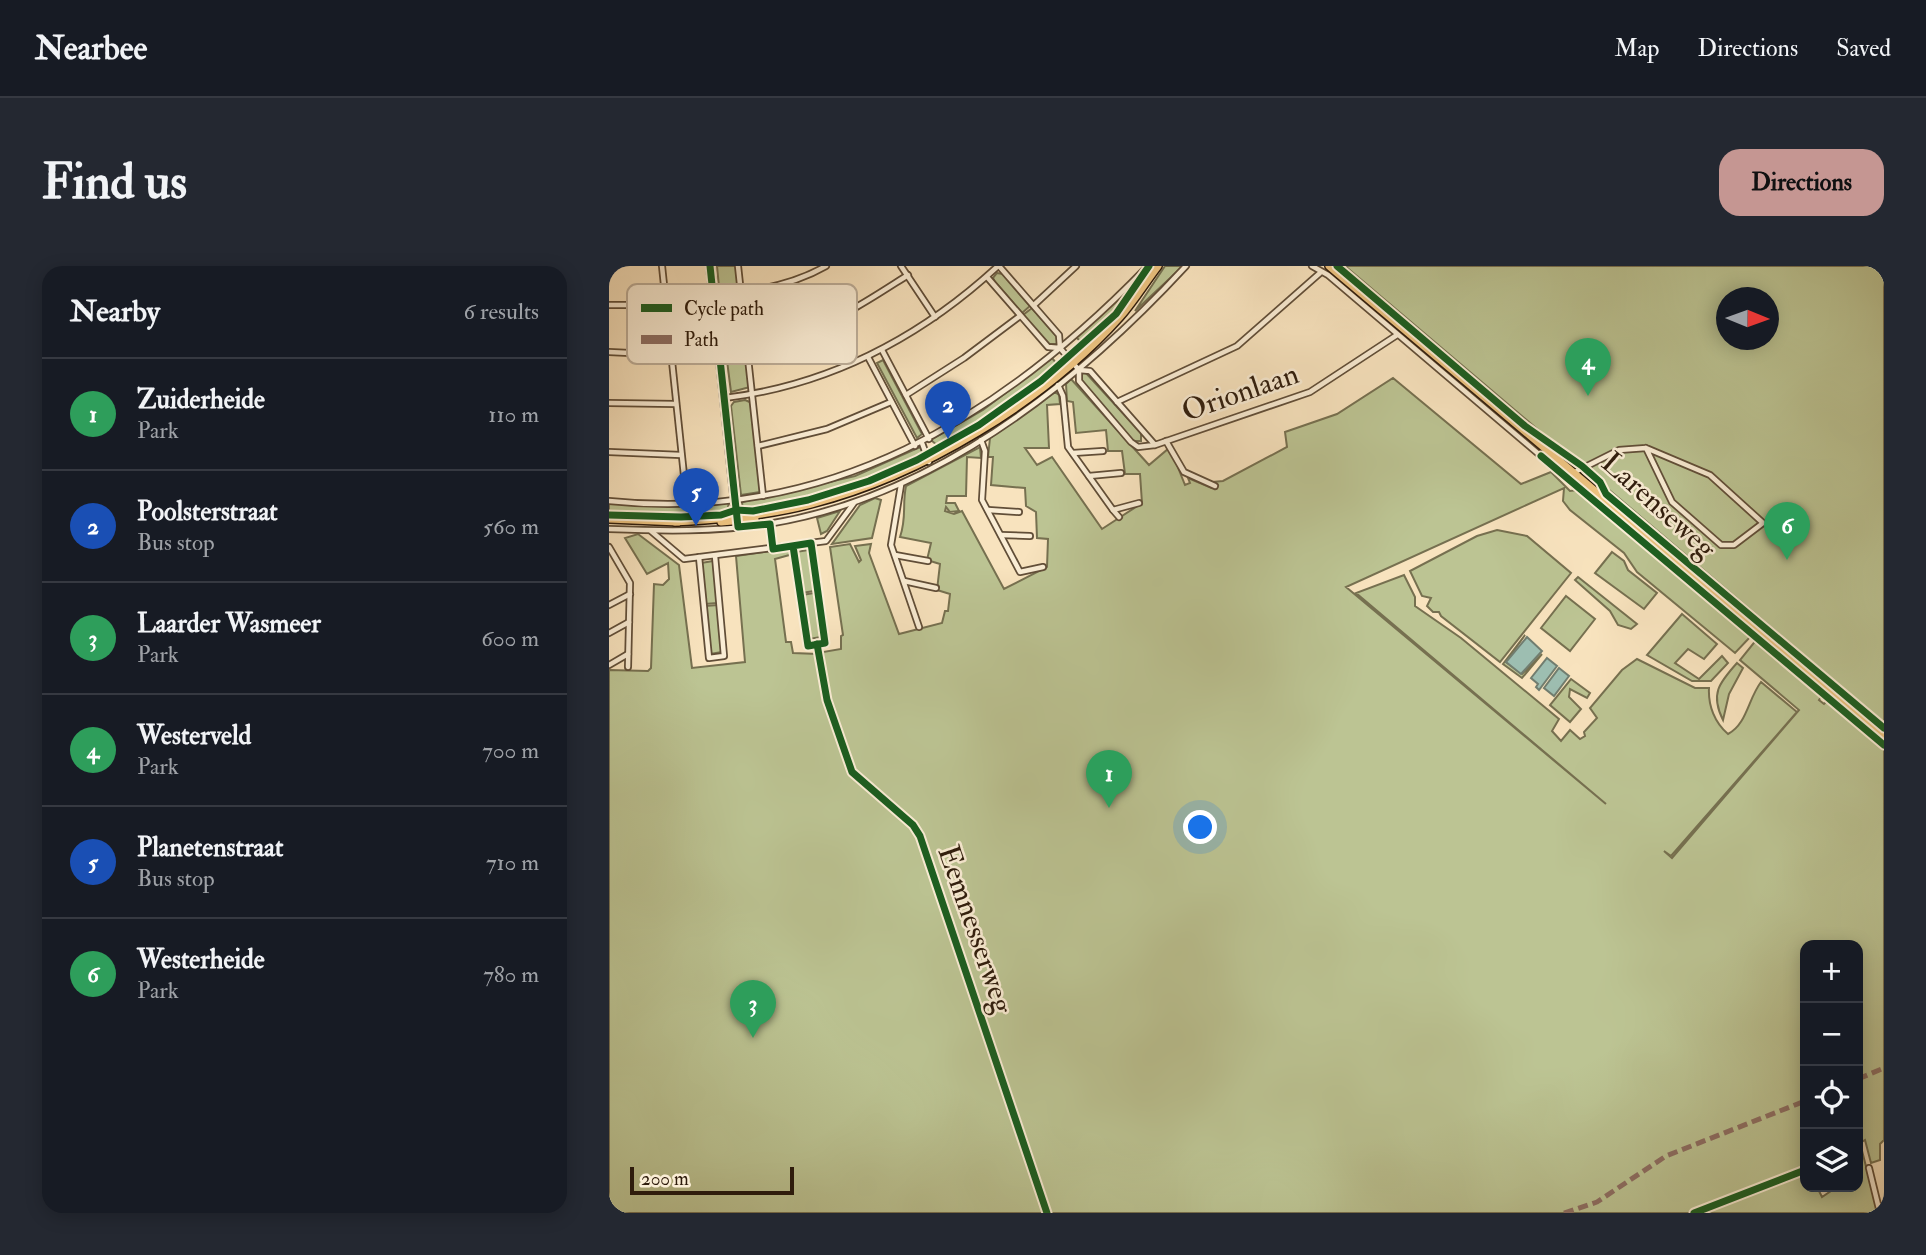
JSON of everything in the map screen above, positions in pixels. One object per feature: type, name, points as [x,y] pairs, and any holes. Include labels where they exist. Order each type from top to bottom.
[{"type":"main road","name":"Larenseweg","points":[[1329,266],[1884,735]]},
{"type":"main road","points":[[609,519],[737,522],[843,495],[930,463],[1015,407],[1072,362],[1121,316],[1154,267]]},
{"type":"street","points":[[662,266],[663,284]]},
{"type":"street","points":[[710,266],[712,284]]},
{"type":"street","points":[[739,266],[741,284]]},
{"type":"street","points":[[785,284],[811,275],[826,266]]},
{"type":"street","points":[[901,266],[935,317]]},
{"type":"street","points":[[857,362],[882,350],[935,317],[999,266]]},
{"type":"street","name":"Orionlaan","points":[[999,266],[1059,335],[1060,348],[1079,370],[1079,381],[1138,447],[1155,445],[1310,392],[1397,335]]},
{"type":"street","points":[[1034,305],[1076,266]]},
{"type":"street","points":[[609,529],[651,531],[737,522],[770,524],[855,502],[901,485],[930,463],[981,440],[1079,370],[1146,309],[1186,266]]},
{"type":"street","points":[[1312,266],[1320,273],[1328,275],[1541,456]]},
{"type":"street","points":[[609,501],[687,504],[735,500],[819,484],[865,469],[922,443],[1013,386],[1154,267]]},
{"type":"street","points":[[1117,402],[1237,346],[1320,273]]},
{"type":"street","points":[[857,306],[908,275]]},
{"type":"street","name":"Orionlaan","points":[[987,276],[1048,346],[1060,348]]},
{"type":"street","points":[[609,305],[627,305]]},
{"type":"street","points":[[906,395],[964,358],[1021,316]]},
{"type":"street","points":[[882,350],[929,439]]},
{"type":"street","points":[[609,352],[627,353]]},
{"type":"street","points":[[868,357],[915,446]]},
{"type":"street","points":[[672,364],[687,504]]},
{"type":"street","points":[[721,364],[737,522]]},
{"type":"street","points":[[749,364],[763,496]]},
{"type":"street","points":[[725,398],[752,395],[828,374],[852,364]]},
{"type":"street","name":"Orionlaan","points":[[1079,370],[1090,371],[1155,445]]},
{"type":"street","points":[[1058,385],[1063,396],[1067,447],[1119,517]]},
{"type":"street","points":[[758,446],[827,429],[891,402]]},
{"type":"street","points":[[609,403],[676,404]]},
{"type":"street","points":[[981,440],[985,451],[982,500],[1020,572],[1043,567]]},
{"type":"street","name":"Orionlaan","points":[[1166,441],[1184,472],[1215,486]]},
{"type":"street","points":[[922,443],[930,463]]},
{"type":"street","points":[[1572,473],[1619,450],[1646,448],[1710,475],[1763,523],[1734,545],[1721,544],[1672,502],[1646,448]]},
{"type":"street","points":[[1073,454],[1103,451]]},
{"type":"street","points":[[609,452],[681,455]]},
{"type":"street","points":[[1089,476],[1121,473]]},
{"type":"street","points":[[901,485],[891,545],[919,627]]},
{"type":"street","points":[[651,531],[684,559],[793,546],[826,541],[855,502]]},
{"type":"street","points":[[1113,510],[1139,503]]},
{"type":"street","points":[[987,510],[1019,512]]},
{"type":"street","points":[[1000,535],[1030,536]]},
{"type":"street","points":[[793,546],[809,646],[825,643],[811,543]]},
{"type":"street","points":[[609,547],[630,583],[628,667]]},
{"type":"street","points":[[894,555],[928,561]]},
{"type":"street","points":[[699,557],[709,657],[724,656],[715,556]]},
{"type":"street","points":[[903,581],[936,588]]},
{"type":"street","points":[[609,605],[630,594]]},
{"type":"street","points":[[609,633],[629,622]]},
{"type":"street","points":[[609,665],[628,654]]},
{"type":"street","points":[[1869,1168],[1880,1213]]},
{"type":"green space","points":[[717,266],[737,266],[739,284],[719,284]]},
{"type":"green space","points":[[1165,266],[1183,266],[1135,311]]},
{"type":"green space","points":[[1345,266],[1884,266],[1884,723]]},
{"type":"green space","points":[[997,273],[1003,274],[1030,306],[1022,313],[995,282],[993,278]]},
{"type":"green space","points":[[1138,279],[1140,281],[1115,314],[1083,344],[1076,337]]},
{"type":"green space","points":[[1032,308],[1057,337],[1057,344],[1048,344],[1023,315]]},
{"type":"green space","points":[[1052,358],[1057,364],[1052,371],[997,412],[939,447],[931,440],[983,410]]},
{"type":"green space","points":[[883,360],[922,434],[917,438],[877,363]]},
{"type":"green space","points":[[727,364],[747,364],[750,387],[731,392]]},
{"type":"green space","points":[[1085,372],[1141,433],[1141,441],[1133,441],[1080,381],[1080,374]]},
{"type":"green space","points":[[1393,378],[1521,484],[1551,472],[1570,491],[1578,490],[1752,635],[1735,653],[1637,572],[1624,553],[1570,510],[1563,501],[1564,488],[1346,587],[1606,804],[1356,593],[1404,575],[1415,597],[1415,606],[1461,638],[1559,719],[1552,731],[1561,741],[1570,730],[1580,739],[1585,736],[1584,732],[1597,718],[1590,708],[1622,670],[1637,659],[1695,688],[1709,688],[1713,714],[1728,734],[1743,718],[1761,682],[1797,712],[1671,856],[1664,851],[1672,858],[1799,710],[1740,660],[1757,639],[1823,694],[1819,700],[1824,704],[1829,699],[1884,746],[1884,1140],[1880,1144],[1880,1160],[1871,1163],[1865,1140],[1863,1141],[1863,940],[1800,940],[1800,1192],[1820,1192],[1822,1197],[1830,1192],[1863,1192],[1863,1155],[1878,1213],[609,1213],[609,670],[648,671],[651,668],[654,584],[663,585],[669,579],[668,563],[647,574],[625,538],[638,534],[679,565],[692,668],[745,662],[736,556],[792,548],[793,554],[775,559],[786,642],[791,642],[793,653],[818,654],[820,666],[824,666],[823,652],[841,649],[843,635],[830,547],[850,544],[859,562],[861,560],[855,546],[871,544],[869,553],[899,634],[942,623],[945,611],[948,611],[950,594],[937,590],[940,564],[927,560],[931,543],[900,537],[906,486],[980,447],[981,458],[967,457],[966,496],[947,496],[946,503],[955,503],[959,511],[950,512],[946,507],[945,511],[954,514],[962,511],[1004,589],[1047,567],[1048,539],[1037,538],[1036,512],[1026,506],[1025,488],[991,485],[993,457],[988,457],[990,438],[1055,392],[1059,395],[1060,404],[1047,405],[1049,448],[1025,448],[1037,465],[1052,457],[1102,529],[1142,503],[1140,474],[1125,474],[1122,451],[1108,451],[1106,430],[1076,433],[1073,402],[1067,401],[1066,384],[1071,379],[1149,465],[1168,449],[1171,450],[1185,485],[1190,483],[1188,478],[1212,488],[1216,485],[1212,482],[1223,481],[1287,447],[1285,432],[1337,414]]},
{"type":"green space","points":[[745,400],[752,403],[760,492],[741,495],[731,406],[734,402]]},
{"type":"green space","points":[[920,447],[924,455],[858,482],[790,502],[743,510],[742,502],[855,476]]},
{"type":"green space","points":[[875,498],[881,500],[872,538],[832,544],[860,505]]},
{"type":"green space","points":[[609,503],[682,506],[729,503],[727,511],[721,514],[609,512]]},
{"type":"green space","points":[[840,511],[827,531],[821,534],[817,518]]},
{"type":"green space","points":[[1497,530],[1527,536],[1571,573],[1500,662],[1439,612],[1433,612],[1427,606],[1431,598],[1422,596],[1410,571],[1477,536]]},
{"type":"green space","points":[[808,550],[814,591],[802,593],[796,552]]},
{"type":"green space","points":[[1612,552],[1624,561],[1628,570],[1657,593],[1644,609],[1595,573]]},
{"type":"green space","points":[[713,561],[717,603],[705,604],[701,563]]},
{"type":"green space","points":[[1578,577],[1637,624],[1631,629],[1618,625],[1610,611],[1575,580]]},
{"type":"green space","points":[[814,593],[821,637],[809,639],[802,595]]},
{"type":"green space","points":[[1566,596],[1595,619],[1570,651],[1541,628]]},
{"type":"green space","points":[[718,605],[722,652],[710,654],[705,606]]},
{"type":"green space","points":[[1682,614],[1717,644],[1704,659],[1688,649],[1675,663],[1699,679],[1722,656],[1728,663],[1711,681],[1692,681],[1647,655]]},
{"type":"green space","points":[[1525,635],[1506,662],[1522,674],[1542,654],[1522,678],[1503,664]]},
{"type":"green space","points":[[1737,663],[1743,668],[1729,694],[1723,720],[1717,703],[1718,689]]},
{"type":"green space","points":[[1571,679],[1590,693],[1587,698],[1570,689],[1569,697],[1581,709],[1570,722],[1550,705]]},
{"type":"shaded area","points":[[1527,637],[1542,651],[1521,674],[1506,662]]},
{"type":"shaded area","points":[[1547,658],[1557,666],[1539,690],[1536,687],[1538,684],[1531,678]]},
{"type":"shaded area","points":[[1559,668],[1569,676],[1554,696],[1544,688]]},
{"type":"marked path","points":[[1863,1077],[1884,1068]]},
{"type":"marked path","points":[[1564,1213],[1597,1202],[1666,1156],[1800,1103]]},
{"type":"cycle path","points":[[710,266],[712,284]]},
{"type":"cycle path","points":[[609,515],[681,517],[721,515],[736,510],[753,511],[808,500],[869,481],[917,460],[979,425],[1041,381],[1116,314],[1149,266]]},
{"type":"cycle path","points":[[1337,266],[1525,426],[1582,466],[1600,482],[1606,494],[1884,728]]},
{"type":"cycle path","points":[[721,364],[738,527],[770,524],[773,549],[811,543],[825,643],[808,646],[793,546]]},
{"type":"cycle path","points":[[1541,456],[1884,745]]},
{"type":"cycle path","name":"Eemnesserweg","points":[[817,644],[827,700],[852,772],[913,825],[920,836],[1047,1213]]},
{"type":"cycle path","points":[[1694,1213],[1800,1172]]},
{"type":"place","name":"Westerveld","points":[[1588,396]]},
{"type":"place","name":"Poolsterstraat","points":[[948,439]]},
{"type":"place","name":"Planetenstraat","points":[[696,526]]},
{"type":"place","name":"Westerheide","points":[[1787,560]]},
{"type":"place","name":"Zuiderheide","points":[[1109,808]]},
{"type":"place","name":"Laarder Wasmeer","points":[[753,1038]]}]
